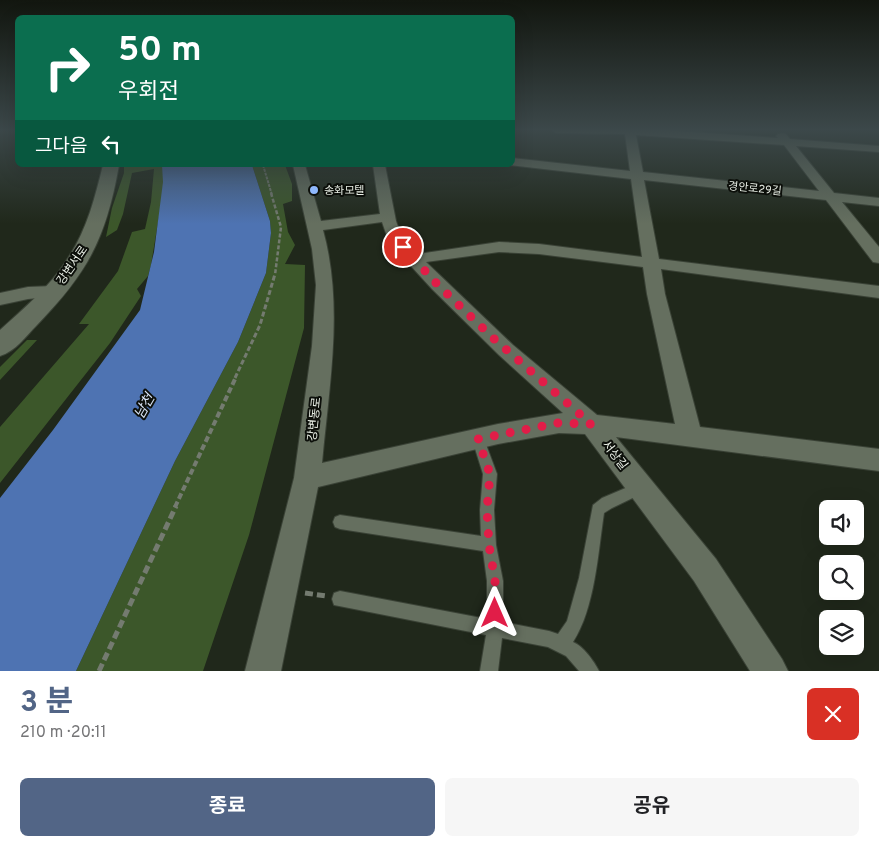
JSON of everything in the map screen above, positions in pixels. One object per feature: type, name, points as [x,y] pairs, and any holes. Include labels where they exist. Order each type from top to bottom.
[{"type":"street","points":[[634,161],[656,294],[690,436]]},
{"type":"street","points":[[803,161],[879,258]]},
{"type":"street","name":"경안로29길","points":[[515,162],[879,202]]},
{"type":"street","name":"강변서로","points":[[0,346],[53,292],[74,266],[88,244],[111,167]]},
{"type":"street","name":"강변동로","points":[[262,671],[307,478],[322,346],[325,285],[320,250],[298,167]]},
{"type":"street","name":"서상길","points":[[379,167],[388,217],[395,239],[438,285],[499,343],[591,424],[705,570],[770,671]]},
{"type":"street","points":[[313,227],[388,217]]},
{"type":"street","points":[[414,259],[499,246],[538,249],[879,292]]},
{"type":"street","points":[[0,300],[28,293],[53,292]]},
{"type":"street","points":[[307,478],[558,423],[591,424],[879,460]]},
{"type":"lane","points":[[478,439],[490,474],[487,510],[489,545],[495,581],[495,629],[489,671]]},
{"type":"lane","points":[[561,645],[574,625],[587,578],[598,510],[607,503],[640,488]]},
{"type":"lane","points":[[340,522],[489,545]]},
{"type":"lane","points":[[340,599],[549,639],[572,650],[590,671]]},
{"type":"path","points":[[99,671],[260,325],[277,268],[281,227],[264,167]]},
{"type":"path","points":[[282,589],[340,599]]},
{"type":"green space","points":[[124,167],[165,167],[162,198],[151,265],[148,276],[137,289],[141,296],[110,343],[0,483],[0,427],[89,324],[79,324],[118,271],[132,232],[145,229],[151,202],[154,169],[132,173],[123,214],[117,230],[106,237],[112,208],[124,173]]},
{"type":"green space","points":[[253,167],[286,167],[292,184],[292,201],[283,204],[288,232],[295,245],[285,264],[305,265],[304,328],[249,535],[203,671],[76,671],[175,461],[238,342],[266,273],[271,233],[270,221]]},
{"type":"green space","points":[[27,340],[37,340],[0,380],[0,367]]},
{"type":"water","name":"남천","points":[[162,167],[253,167],[270,221],[271,233],[266,273],[238,342],[175,461],[76,671],[0,671],[0,498],[53,430],[140,310],[154,252],[163,182]]},
{"type":"place","name":"송화모텔","points":[[314,190]]},
{"type":"route","points":[[403,247],[438,285],[492,337],[591,424],[558,423],[478,439],[490,474],[487,510],[489,545],[495,581],[495,613]]}]
